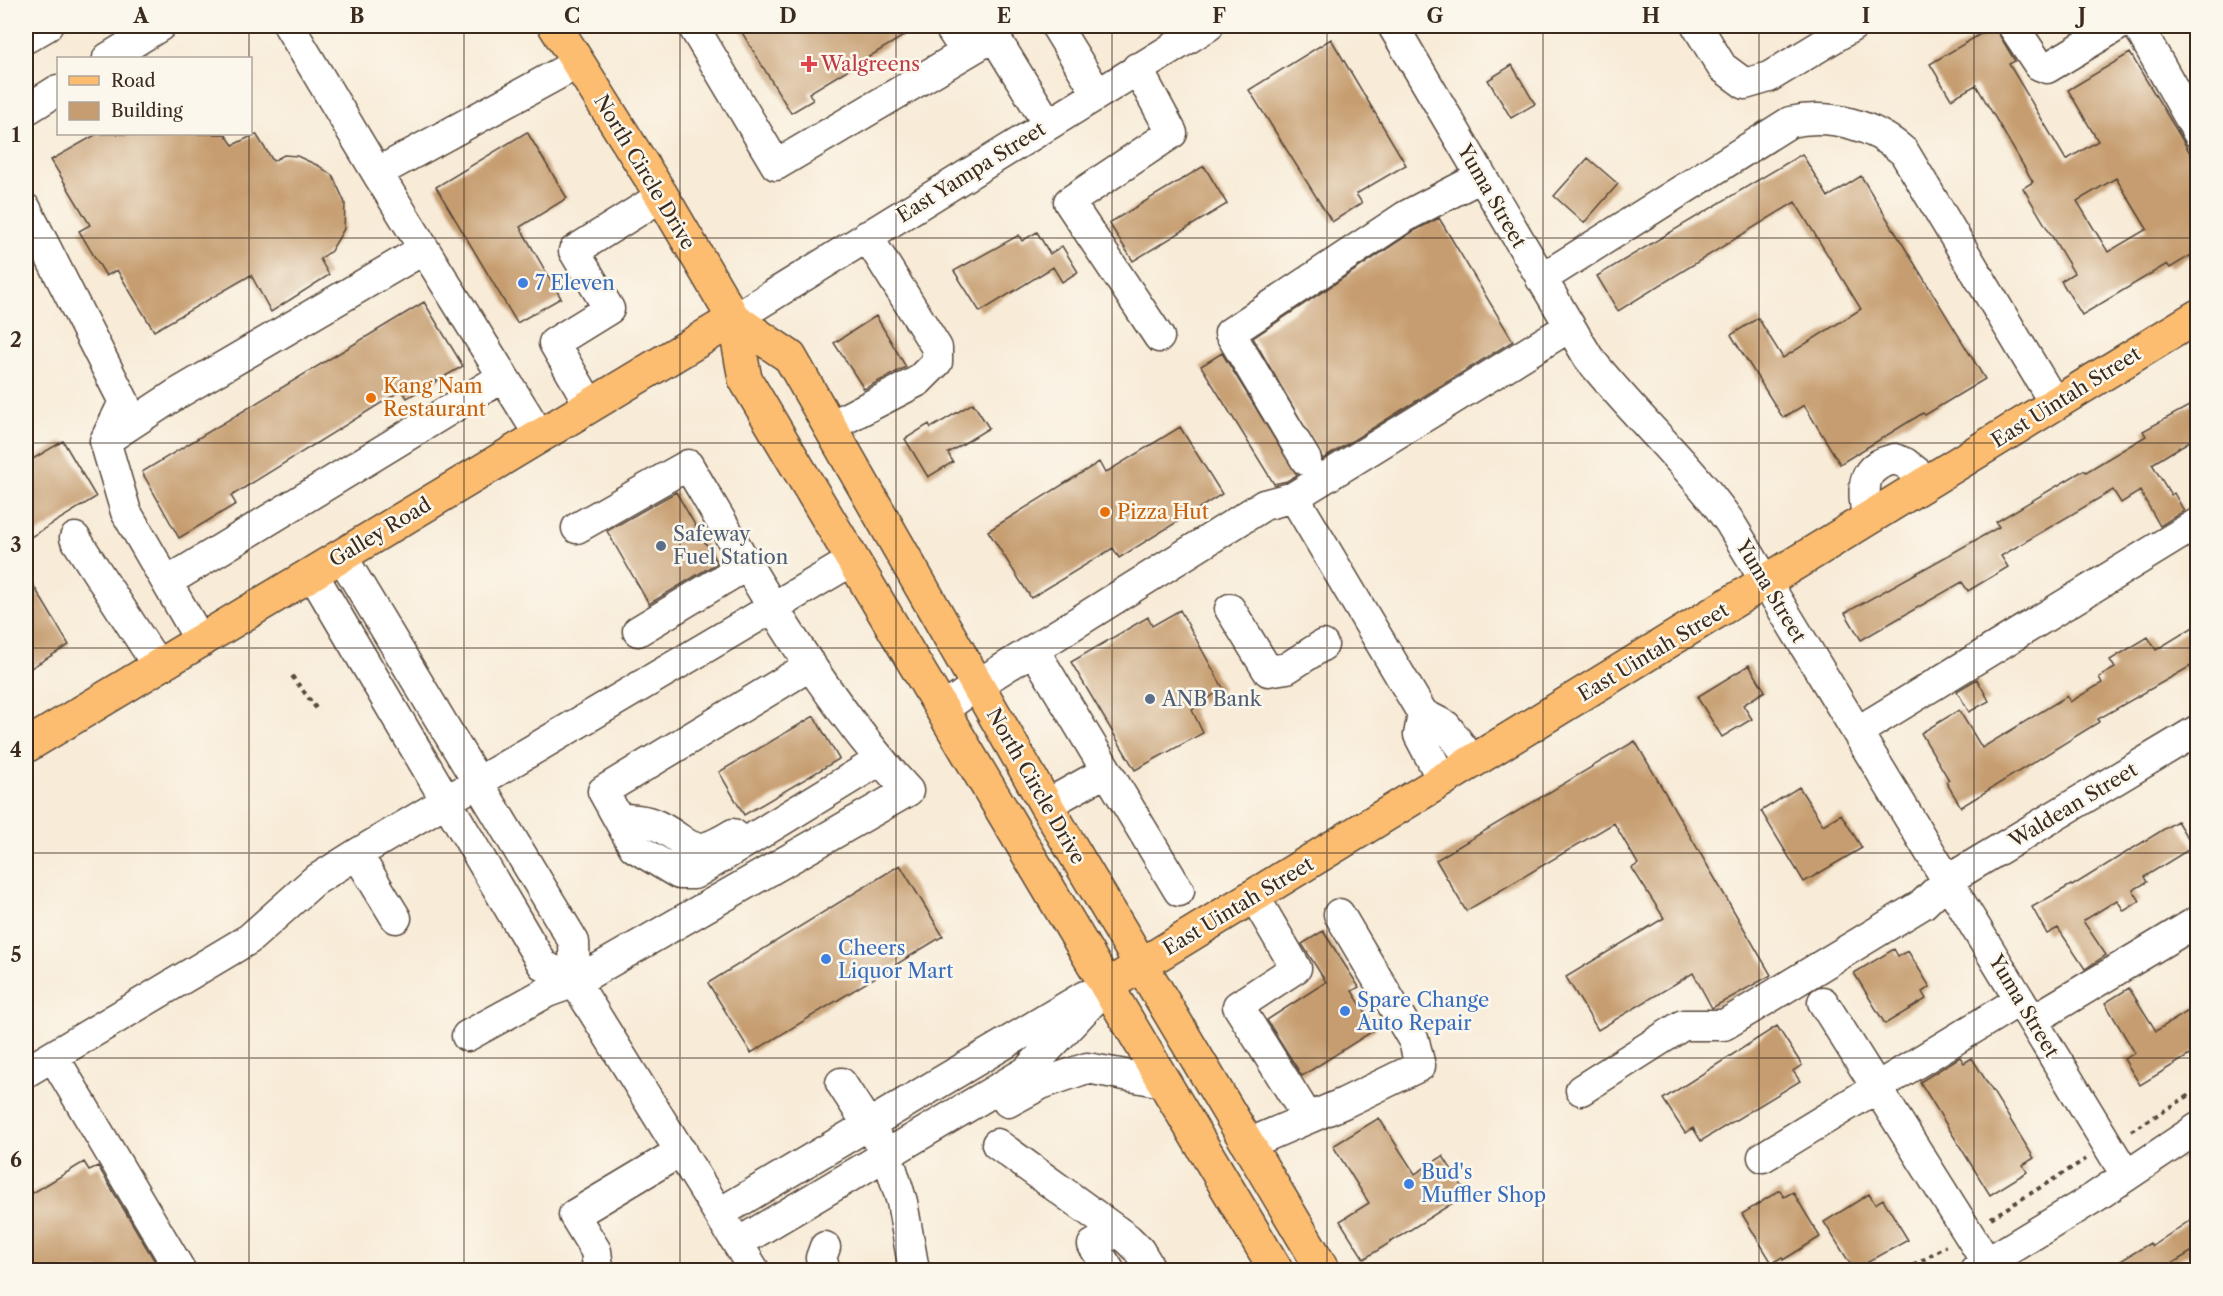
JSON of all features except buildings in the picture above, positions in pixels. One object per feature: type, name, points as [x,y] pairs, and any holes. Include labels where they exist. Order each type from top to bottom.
[{"type":"main road","name":"North Circle Drive","points":[[555,26],[662,196],[734,319],[746,379],[1276,1270]]},
{"type":"main road","name":"East Uintah Street","points":[[1107,987],[2198,316]]},
{"type":"main road","name":"North Circle Drive","points":[[734,319],[790,357],[1046,805],[1323,1270]]},
{"type":"main road","name":"Galley Road","points":[[26,746],[734,319]]},
{"type":"street","points":[[26,38],[47,26]]},
{"type":"street","points":[[110,57],[160,26]]},
{"type":"street","points":[[289,26],[540,436]]},
{"type":"street","points":[[693,26],[776,165],[994,36],[1048,124]]},
{"type":"street","points":[[949,26],[966,52]]},
{"type":"street","points":[[1056,26],[1097,93]]},
{"type":"street","name":"East Yampa Street","points":[[734,319],[1208,26]]},
{"type":"street","name":"Yuma Street","points":[[1393,26],[1569,327],[1612,388],[1714,500],[2126,1175]]},
{"type":"street","points":[[1697,26],[1722,67],[1745,84],[1769,77],[1853,26]]},
{"type":"street","points":[[2013,26],[2039,65],[2047,68],[2117,26]]},
{"type":"street","points":[[2138,26],[2198,133]]},
{"type":"street","points":[[377,173],[578,63]]},
{"type":"street","points":[[1137,68],[1172,133],[1069,202],[1159,337]]},
{"type":"street","points":[[26,110],[57,91]]},
{"type":"street","points":[[1541,279],[1790,122],[1809,118],[1834,119],[1874,132],[1893,142],[1904,152],[2055,404]]},
{"type":"street","points":[[1306,460],[1230,333],[1406,216],[1481,177]]},
{"type":"street","points":[[590,405],[554,342],[609,309],[574,251],[662,196]]},
{"type":"street","points":[[26,209],[124,402],[105,441],[126,512],[200,640]]},
{"type":"street","points":[[831,426],[918,381],[937,362],[938,348],[867,236]]},
{"type":"street","points":[[105,441],[175,395],[424,249]]},
{"type":"street","points":[[942,710],[977,685],[1264,505],[1294,497],[1569,327]]},
{"type":"street","points":[[167,582],[503,377]]},
{"type":"street","points":[[467,1036],[547,993],[575,982],[908,791],[871,765],[688,465],[577,528]]},
{"type":"street","points":[[1294,497],[1423,714],[1446,726],[1473,762]]},
{"type":"street","points":[[1857,732],[2198,523]]},
{"type":"street","points":[[75,538],[158,666]]},
{"type":"street","points":[[341,555],[574,942],[575,982]]},
{"type":"street","points":[[26,1072],[249,939],[314,881],[357,854],[853,560]]},
{"type":"street","points":[[638,631],[747,565]]},
{"type":"street","points":[[312,573],[543,964],[575,982],[754,1270]]},
{"type":"street","points":[[1230,609],[1268,671],[1287,668],[1323,645]]},
{"type":"street","points":[[1034,650],[1179,891]]},
{"type":"street","points":[[811,665],[603,791],[634,847],[679,874],[694,874],[871,765]]},
{"type":"street","points":[[1423,714],[1419,735],[1443,781]]},
{"type":"street","name":"Waldean Street","points":[[1581,1090],[1683,1025],[1724,1025],[1923,904],[1948,880],[2198,730]]},
{"type":"street","points":[[1046,805],[1107,771]]},
{"type":"street","points":[[357,854],[396,918]]},
{"type":"street","points":[[1254,896],[1296,968],[1238,1006],[1308,1118]]},
{"type":"street","points":[[1248,1144],[1420,1066],[1414,1041],[1339,914]]},
{"type":"street","points":[[1763,1157],[1876,1086],[2198,921]]},
{"type":"street","points":[[738,1243],[1026,1072],[1107,987]]},
{"type":"street","points":[[720,1213],[1078,999],[1107,987]]},
{"type":"street","points":[[1823,1002],[1968,1232],[1981,1267],[2198,1128]]},
{"type":"street","points":[[53,1056],[180,1270]]},
{"type":"street","points":[[942,1122],[967,1124],[1041,1084],[1087,1068],[1163,1082]]},
{"type":"street","points":[[841,1083],[887,1154],[902,1202],[914,1270]]},
{"type":"street","points":[[997,1144],[1105,1238],[1139,1250],[1151,1270]]},
{"type":"street","points":[[598,1267],[596,1251],[574,1215],[681,1151]]},
{"type":"street","points":[[1105,1238],[1109,1270]]},
{"type":"path","points":[[292,676],[316,708]]},
{"type":"path","points":[[1906,1270],[2198,1090]]},
{"type":"place","name":"Walgreens","points":[[809,64]]},
{"type":"place","name":"7 Eleven","points":[[523,283]]},
{"type":"place","name":"Kang Nam Restaurant","points":[[371,398]]},
{"type":"place","name":"Pizza Hut","points":[[1105,512]]},
{"type":"place","name":"Safeway Fuel Station","points":[[661,546]]},
{"type":"place","name":"ANB Bank","points":[[1150,699]]},
{"type":"place","name":"Cheers Liquor Mart","points":[[826,959]]},
{"type":"place","name":"Spare Change Auto Repair","points":[[1345,1011]]},
{"type":"place","name":"Bud's Muffler Shop","points":[[1409,1184]]}]
